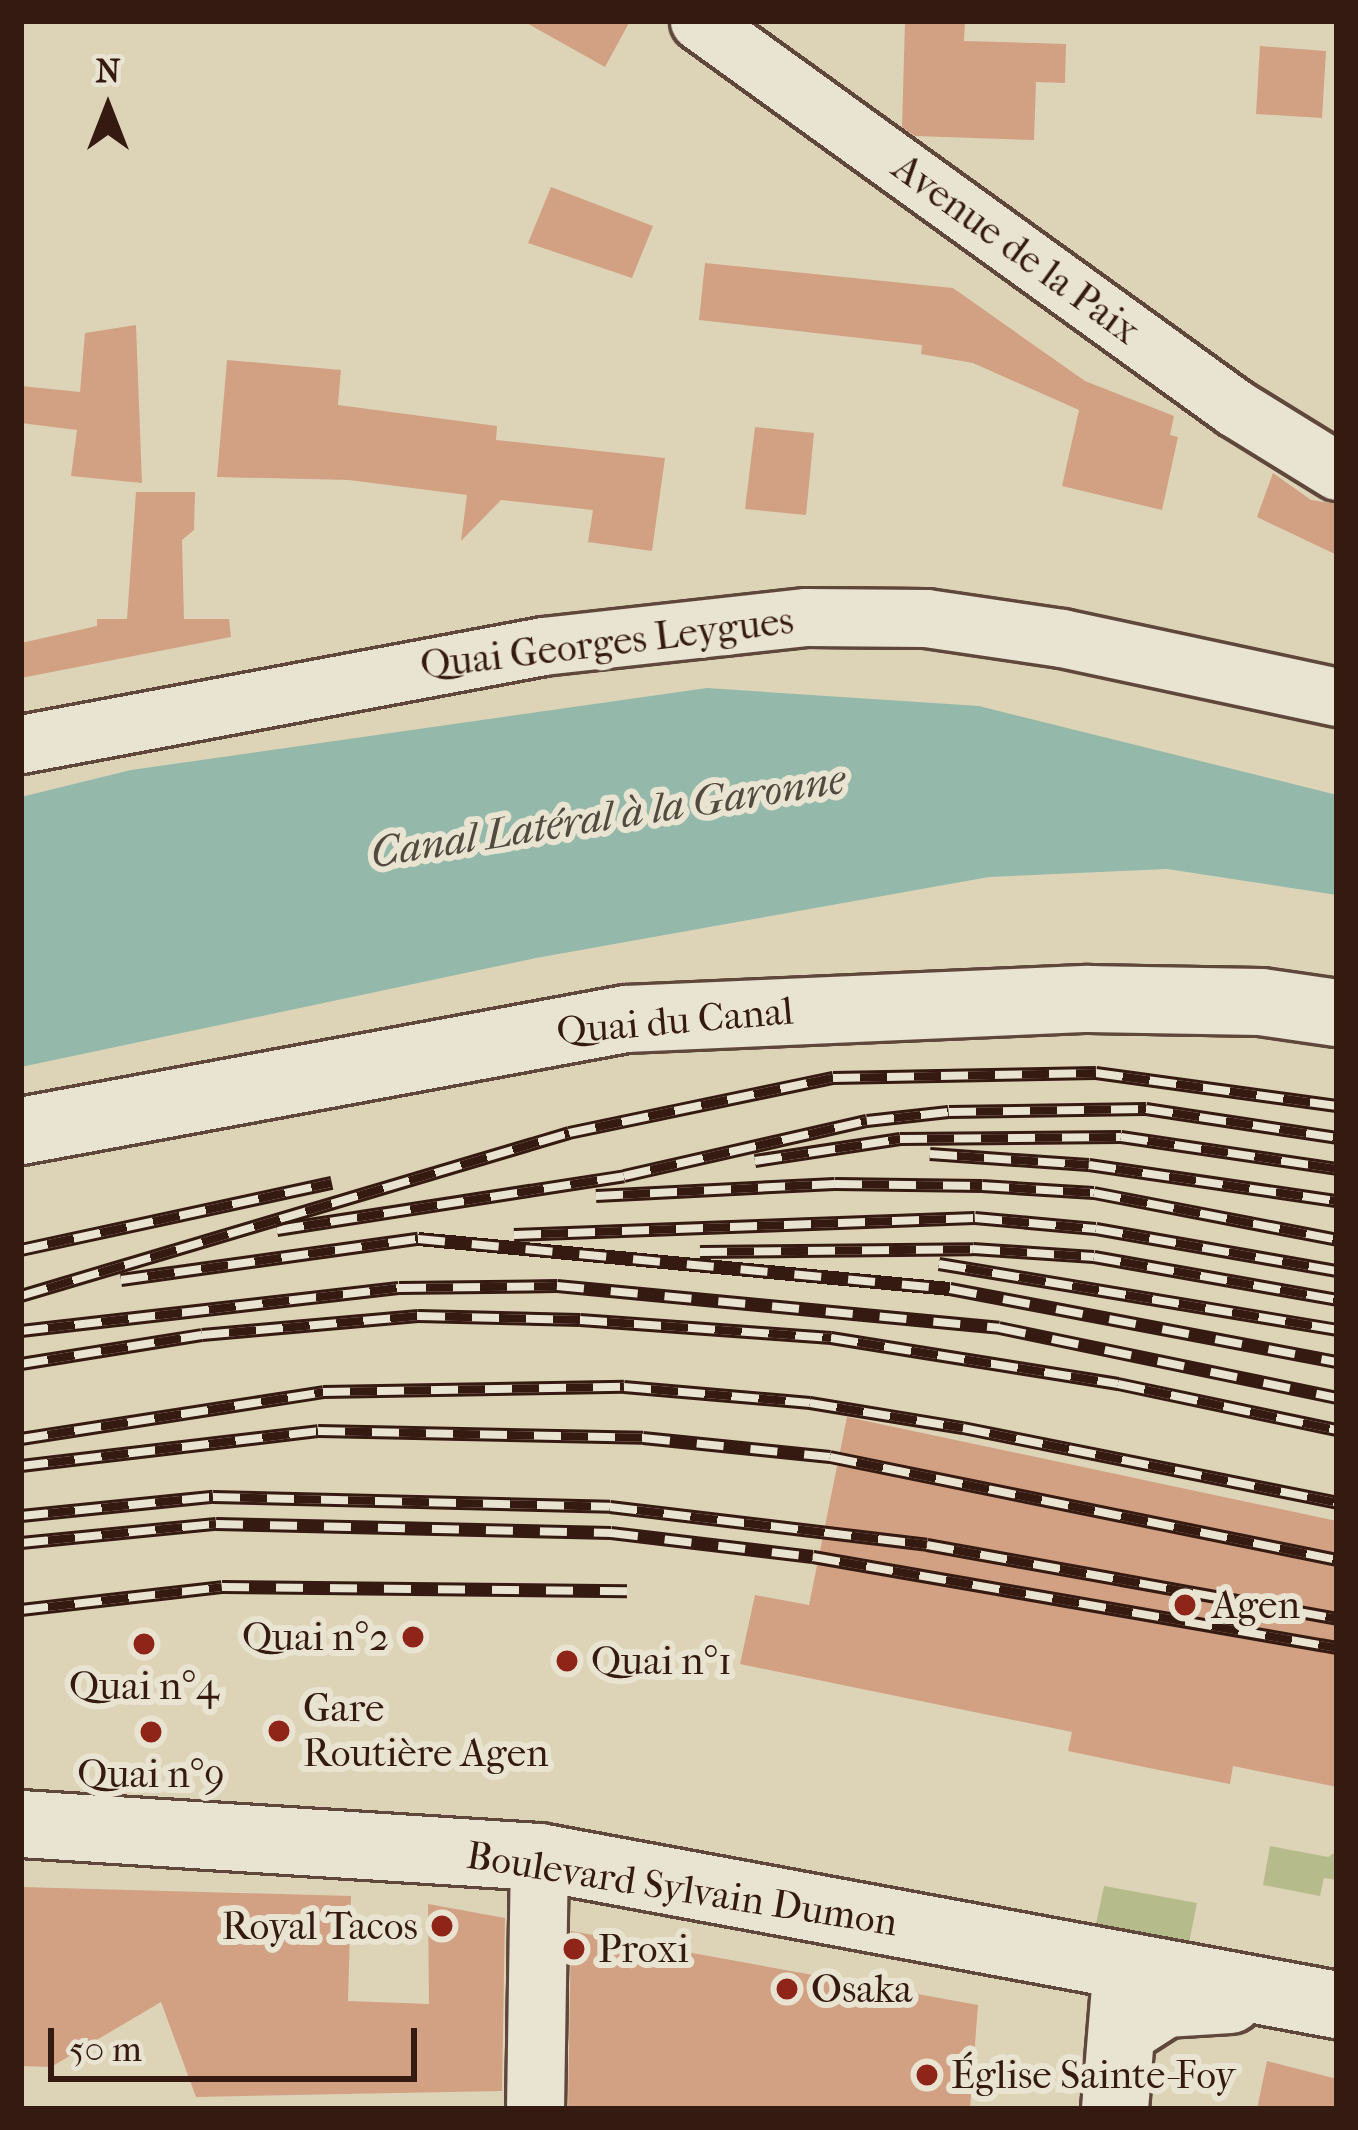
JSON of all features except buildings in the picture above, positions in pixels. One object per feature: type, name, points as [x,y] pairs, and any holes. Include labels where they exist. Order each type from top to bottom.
[{"type":"street","name":"Avenue de la Paix","points":[[699,21],[1235,408],[1337,471]]},
{"type":"street","name":"Quai Georges Leygues","points":[[21,744],[432,664],[728,620],[806,617],[926,618],[1063,638],[1337,697]]},
{"type":"street","name":"Quai du Canal","points":[[21,1131],[626,1019],[1089,999],[1261,1002],[1337,1012]]},
{"type":"street","name":"Boulevard Sylvain Dumon","points":[[21,1823],[539,1857],[1126,1966],[1317,2016]]},
{"type":"street","points":[[536,2109],[539,1857]]},
{"type":"street","points":[[1115,2109],[1126,1966]]},
{"type":"street","points":[[1123,2031],[1165,2004],[1201,1996],[1317,2016]]},
{"type":"shaded area","points":[[1270,1846],[1328,1857],[1337,1851],[1337,1880],[1324,1878],[1320,1896],[1263,1885]]},
{"type":"shaded area","points":[[1104,1886],[1197,1903],[1189,1943],[1096,1924]]},
{"type":"water","name":"Canal Latéral à la Garonne","points":[[707,688],[979,706],[1337,795],[1337,895],[1167,869],[989,877],[536,958],[21,1067],[21,797],[131,770]]},
{"type":"railway","points":[[21,1296],[569,1133],[833,1078],[1096,1073],[1337,1106]]},
{"type":"railway","points":[[277,1230],[624,1176],[867,1121],[949,1112],[1146,1109],[1337,1138]]},
{"type":"railway","points":[[755,1161],[900,1139],[1121,1137],[1337,1169]]},
{"type":"railway","points":[[930,1154],[1089,1165],[1337,1201]]},
{"type":"railway","points":[[21,1250],[332,1183]]},
{"type":"railway","points":[[596,1196],[835,1184],[982,1186],[1094,1193],[1337,1240]]},
{"type":"railway","points":[[514,1235],[975,1218],[1096,1229],[1337,1271]]},
{"type":"railway","points":[[121,1280],[418,1239],[950,1289],[1337,1362]]},
{"type":"railway","points":[[700,1252],[973,1249],[1094,1257],[1337,1300]]},
{"type":"railway","points":[[939,1264],[1337,1330]]},
{"type":"railway","points":[[21,1331],[399,1288],[557,1286],[999,1328],[1337,1398]]},
{"type":"railway","points":[[21,1364],[202,1335],[418,1316],[580,1320],[831,1338],[1118,1384],[1337,1430]]},
{"type":"railway","points":[[21,1439],[323,1392],[624,1387],[810,1403],[963,1428],[1337,1503]]},
{"type":"railway","points":[[21,1466],[318,1431],[643,1438],[830,1457],[1337,1560]]},
{"type":"railway","points":[[21,1516],[213,1497],[610,1507],[927,1545],[1337,1619]]},
{"type":"railway","points":[[21,1543],[216,1524],[611,1533],[813,1557],[1337,1648]]},
{"type":"railway","points":[[21,1610],[222,1587],[627,1591]]},
{"type":"place","name":"Agen","points":[[1185,1605]]},
{"type":"place","name":"Quai n°2","points":[[413,1637]]},
{"type":"place","name":"Quai n°4","points":[[144,1644]]},
{"type":"place","name":"Quai n°1","points":[[567,1661]]},
{"type":"place","name":"Gare Routière Agen","points":[[279,1731]]},
{"type":"place","name":"Quai n°9","points":[[151,1732]]},
{"type":"place","name":"Royal Tacos","points":[[442,1926]]},
{"type":"place","name":"Proxi","points":[[574,1949]]},
{"type":"place","name":"Osaka","points":[[787,1989]]},
{"type":"place","name":"Église Sainte-Foy","points":[[927,2075]]}]
